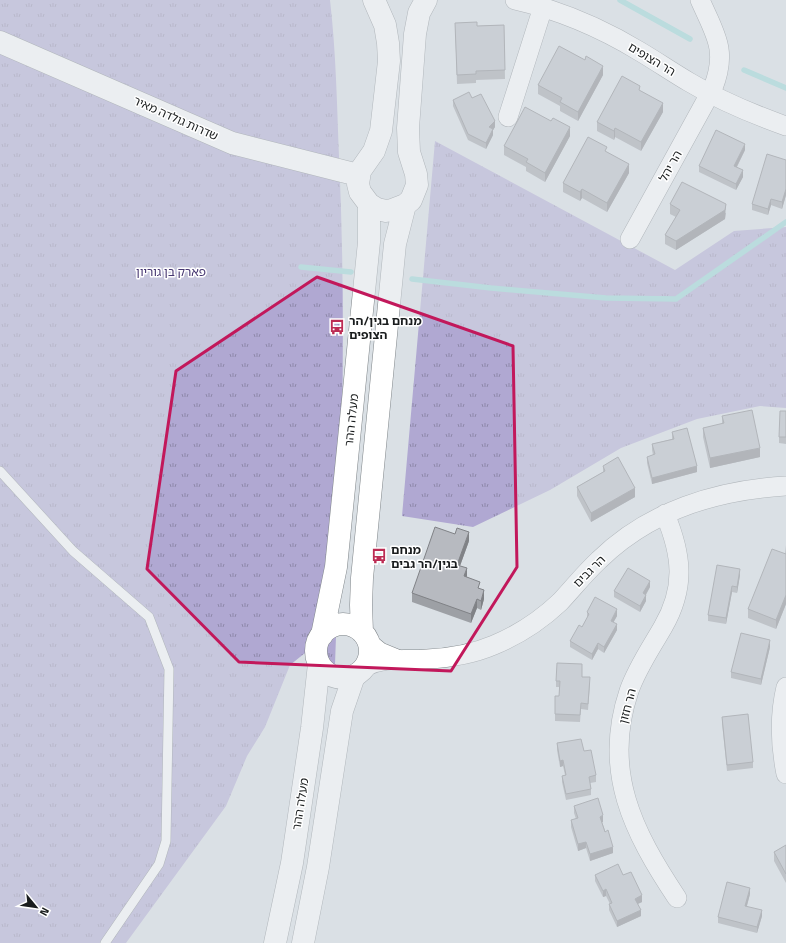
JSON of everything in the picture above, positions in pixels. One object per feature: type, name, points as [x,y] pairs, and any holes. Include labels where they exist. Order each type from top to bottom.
[{"type":"main road","points":[[374,0],[386,25],[388,61],[381,131],[374,151],[364,163],[358,175],[358,184],[360,192],[369,204],[377,209],[386,211],[405,205],[411,200],[417,185],[416,174],[409,152],[408,128],[415,34],[419,13],[430,2]]},
{"type":"main road","name":"שדרות גולדה מאיר","points":[[0,42],[232,143],[358,175]]},
{"type":"main road","name":"מעלה ההר","points":[[322,635],[336,567],[369,242],[369,204]]},
{"type":"main road","points":[[303,943],[318,867],[342,711],[359,672],[370,656],[365,638],[361,605],[362,578],[395,244],[405,205]]},
{"type":"main road","points":[[359,672],[346,678],[336,678],[325,671],[319,664],[316,656],[316,647],[322,635],[332,627],[344,624],[352,626],[365,638]]},
{"type":"main road","name":"מעלה ההר","points":[[276,943],[293,855],[312,728],[319,664]]},
{"type":"street","name":"הר הצופים","points":[[515,0],[543,7],[592,26],[616,38],[710,93],[743,109],[786,126]]},
{"type":"street","name":"הר יהל","points":[[630,239],[710,93],[718,74],[720,53],[714,31],[700,0]]},
{"type":"street","points":[[508,117],[543,7]]},
{"type":"street","name":"הר גבים","points":[[359,672],[380,661],[397,659],[427,660],[464,654],[494,646],[516,635],[538,621],[559,602],[600,559],[620,542],[665,514],[714,496],[739,491],[786,486]]},
{"type":"street","name":"הר חזון","points":[[665,514],[672,532],[679,561],[680,573],[677,594],[671,611],[643,660],[629,691],[621,720],[618,749],[620,776],[626,802],[635,827],[651,857],[677,898]]},
{"type":"street","name":"הר גבים","points":[[365,638],[380,652],[397,659]]},
{"type":"street","points":[[786,686],[780,725],[786,774]]},
{"type":"lane","points":[[0,471],[73,550],[149,617],[169,669],[166,841],[159,864],[105,943]]},
{"type":"highlighted area","points":[[317,277],[513,346],[517,567],[451,671],[239,662],[147,569],[176,371]]},
{"type":"green space","name":"פארק בן גוריון","points":[[0,0],[330,0],[336,78],[343,284],[341,475],[335,665],[305,653],[290,665],[265,727],[247,756],[226,806],[126,943],[0,943]]},
{"type":"green space","points":[[435,141],[675,270],[734,231],[786,227],[786,408],[760,406],[697,419],[621,448],[550,490],[473,527],[402,516]]},
{"type":"building","points":[[477,22],[477,26],[504,25],[505,70],[476,71],[476,74],[457,75],[455,23]]},
{"type":"building","points":[[559,46],[585,60],[586,56],[603,66],[578,112],[560,102],[562,98],[538,85]]},
{"type":"building","points":[[622,76],[640,86],[639,90],[663,103],[641,142],[615,128],[614,131],[597,122]]},
{"type":"building","points":[[469,92],[472,98],[481,94],[495,121],[489,127],[493,129],[486,143],[468,134],[453,100]]},
{"type":"building","points":[[525,107],[551,121],[553,118],[570,127],[545,173],[526,162],[528,159],[504,146]]},
{"type":"building","points":[[716,130],[745,144],[734,166],[743,170],[736,184],[699,166]]},
{"type":"building","points":[[588,137],[607,147],[605,151],[629,164],[607,203],[582,189],[580,192],[563,183]]},
{"type":"building","points":[[767,154],[786,160],[786,189],[782,202],[771,199],[768,209],[752,204]]},
{"type":"building","points":[[682,182],[726,204],[725,210],[676,241],[665,235],[680,210],[670,204]]},
{"type":"building","points":[[752,410],[760,448],[710,458],[703,428],[724,423],[722,416]]},
{"type":"building","points":[[780,411],[786,411],[786,437],[779,437]]},
{"type":"building","points":[[687,428],[697,466],[652,478],[647,457],[655,454],[652,444],[674,439],[672,432]]},
{"type":"building","points":[[618,457],[635,488],[591,513],[577,487],[605,471],[603,466]]},
{"type":"building","points":[[435,527],[455,534],[457,528],[469,532],[457,565],[467,568],[464,576],[480,582],[478,588],[484,590],[481,601],[477,599],[471,614],[412,593]]},
{"type":"building","points":[[772,549],[786,554],[786,595],[776,620],[748,609]]},
{"type":"building","points":[[717,565],[740,569],[737,587],[732,586],[726,618],[708,615]]},
{"type":"building","points":[[628,568],[650,581],[643,593],[646,595],[640,606],[614,591]]},
{"type":"building","points":[[595,597],[617,609],[611,621],[617,624],[604,647],[598,643],[592,654],[570,641],[579,625],[582,627],[589,614],[587,612]]},
{"type":"building","points":[[741,633],[770,640],[761,679],[731,672]]},
{"type":"building","points":[[557,663],[582,664],[582,677],[590,677],[588,704],[581,703],[580,715],[555,714],[555,696],[559,696],[560,681],[556,681]]},
{"type":"building","points":[[748,714],[753,762],[727,765],[722,717]]},
{"type":"building","points":[[581,739],[584,751],[591,750],[596,775],[589,777],[591,789],[566,794],[562,776],[566,775],[563,760],[560,761],[557,743]]},
{"type":"building","points":[[598,798],[603,815],[600,817],[605,832],[608,830],[613,847],[590,854],[586,842],[578,844],[571,820],[578,818],[574,806]]},
{"type":"building","points":[[786,845],[786,874],[774,852]]},
{"type":"building","points":[[618,864],[623,875],[631,872],[642,895],[635,899],[641,910],[617,921],[609,904],[612,903],[606,889],[603,891],[595,875]]},
{"type":"building","points":[[727,882],[750,888],[745,906],[762,910],[757,927],[718,917]]},
{"type":"waterway","points":[[620,0],[690,39]]},
{"type":"waterway","points":[[744,70],[786,88]]},
{"type":"waterway","points":[[412,279],[491,288],[606,298],[676,299],[786,222]]},
{"type":"waterway","points":[[301,267],[351,272]]},
{"type":"place","name":"מנחם בגין/הר הצופים","points":[[337,327]]},
{"type":"place","name":"מנחם בגין/הר גבים","points":[[379,556]]}]
